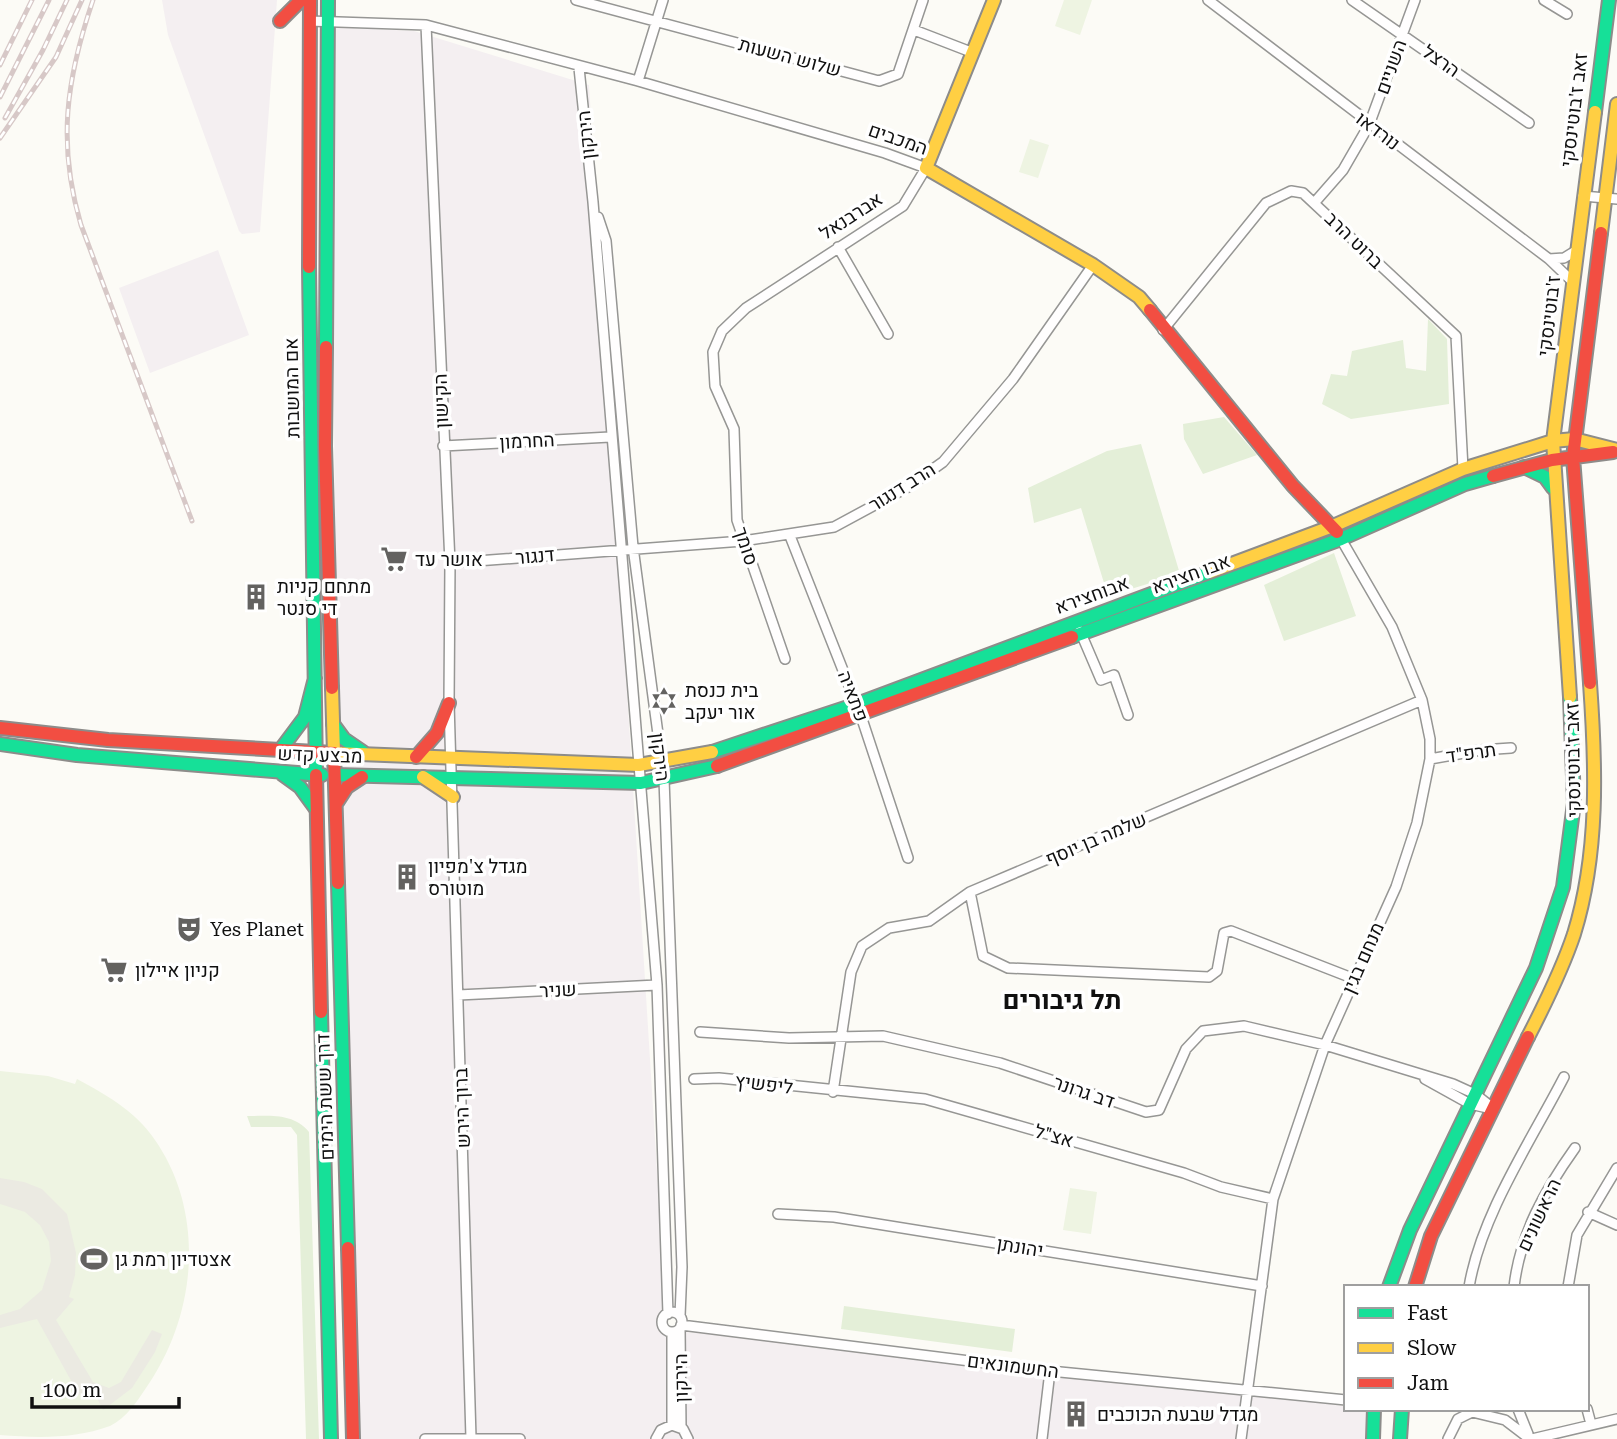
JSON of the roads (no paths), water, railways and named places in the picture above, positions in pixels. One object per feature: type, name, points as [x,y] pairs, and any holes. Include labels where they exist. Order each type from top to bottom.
[{"type":"main road","points":[[280,21],[301,0]]},
{"type":"main road","name":"אם המושבות","points":[[310,0],[316,775]]},
{"type":"main road","name":"אם המושבות","points":[[328,0],[326,446],[334,753]]},
{"type":"main road","name":"אברבנאל","points":[[926,168],[994,0]]},
{"type":"main road","name":"זאב ז'בוטינסקי","points":[[1583,196],[1609,0]]},
{"type":"main road","points":[[1611,198],[1617,104]]},
{"type":"main road","name":"המכבים","points":[[926,168],[1093,265],[1139,297],[1163,331],[1293,486],[1333,526],[1341,539]]},
{"type":"main road","name":"ז'בוטינסקי","points":[[1553,441],[1583,196]]},
{"type":"main road","name":"זאב ז'בוטינסקי","points":[[1416,1285],[1431,1236],[1532,1033],[1574,933],[1591,852],[1596,761],[1573,457],[1611,198]]},
{"type":"main road","points":[[1553,441],[1574,439],[1617,450]]},
{"type":"main road","name":"זאב ז'בוטינסקי","points":[[1390,1285],[1410,1230],[1535,968],[1563,887],[1574,803],[1573,735],[1554,490],[1553,441]]},
{"type":"main road","name":"אבוחצירא","points":[[639,765],[708,753],[859,710],[1076,621],[1333,526],[1463,469],[1553,441]]},
{"type":"main road","name":"אבו חצירא","points":[[641,783],[705,771],[859,710],[1082,635],[1341,539],[1465,484],[1552,460],[1617,450]]},
{"type":"main road","points":[[1524,467],[1545,477],[1554,490]]},
{"type":"main road","points":[[281,749],[296,736],[306,719],[315,678]]},
{"type":"main road","points":[[416,757],[434,741],[444,724],[449,703]]},
{"type":"main road","points":[[332,722],[344,739],[367,753]]},
{"type":"main road","name":"מבצע קדש","points":[[0,728],[73,738],[416,757],[639,765]]},
{"type":"main road","name":"מבצע קדש","points":[[0,744],[78,755],[282,774],[641,783]]},
{"type":"main road","name":"דרך ששת הימים","points":[[334,753],[353,1439]]},
{"type":"main road","points":[[282,774],[300,788],[317,810]]},
{"type":"main road","name":"דרך ששת הימים","points":[[316,775],[331,1439]]},
{"type":"main road","points":[[335,805],[347,787],[362,777]]},
{"type":"main road","points":[[423,777],[453,797]]},
{"type":"main road","points":[[1373,1439],[1374,1411]]},
{"type":"main road","points":[[1400,1439],[1402,1411]]},
{"type":"street","name":"שלוש השעות","points":[[576,0],[879,81],[898,74],[923,0]]},
{"type":"street","points":[[638,81],[663,0]]},
{"type":"street","name":"נורדאו","points":[[1208,0],[1369,125],[1549,259],[1573,282]]},
{"type":"street","name":"הרצל","points":[[1352,0],[1529,123]]},
{"type":"street","name":"השניים","points":[[1315,202],[1343,170],[1369,125],[1415,0]]},
{"type":"street","points":[[1544,0],[1567,14]]},
{"type":"street","name":"המכבים","points":[[309,21],[426,25],[579,68],[638,81],[885,153],[926,168]]},
{"type":"street","name":"הקישון","points":[[426,25],[450,563],[449,703],[452,778]]},
{"type":"street","points":[[914,30],[971,52]]},
{"type":"street","name":"הירקון","points":[[579,68],[593,202],[619,548],[657,985],[668,1314],[663,1324],[678,1325]]},
{"type":"street","name":"אברבנאל","points":[[733,429],[712,374],[713,352],[722,331],[746,308],[903,206],[926,168]]},
{"type":"street","name":"ברוט הרב","points":[[1163,331],[1266,203],[1291,191],[1303,193],[1456,336],[1463,469]]},
{"type":"street","points":[[1583,196],[1611,198]]},
{"type":"street","name":"הירקון","points":[[593,202],[606,241],[633,547],[664,779],[682,1267],[678,1325],[677,1426]]},
{"type":"street","points":[[838,247],[888,334]]},
{"type":"street","points":[[1549,259],[1564,258],[1577,250]]},
{"type":"street","name":"הרב דנגור","points":[[619,548],[743,541],[790,536],[834,527],[908,487],[943,462],[1013,379],[1093,265]]},
{"type":"street","name":"סומך","points":[[733,429],[736,511],[743,541],[785,659]]},
{"type":"street","name":"החרמון","points":[[443,446],[610,437]]},
{"type":"street","name":"פתאיה","points":[[790,536],[859,710],[908,858]]},
{"type":"street","name":"מנחם בגין","points":[[1241,1439],[1273,1199],[1325,1045],[1352,978],[1395,887],[1417,822],[1430,759],[1430,739],[1422,700],[1392,627],[1341,539]]},
{"type":"street","name":"דנגור","points":[[450,563],[619,548]]},
{"type":"street","points":[[1076,621],[1101,680],[1114,675],[1128,715]]},
{"type":"street","name":"שלמה בן יוסף","points":[[833,1092],[851,972],[862,946],[889,928],[929,921],[970,892],[1422,700]]},
{"type":"street","name":"תרפ\"ד","points":[[1430,759],[1511,748]]},
{"type":"street","name":"ברוך הירש","points":[[452,778],[458,995],[478,1438]]},
{"type":"street","points":[[970,892],[983,956],[1008,968],[1209,977],[1217,971],[1224,933],[1231,931],[1352,978]]},
{"type":"street","name":"שניר","points":[[458,995],[657,985]]},
{"type":"street","name":"דב גרונר","points":[[700,1032],[789,1038],[883,1037],[1000,1063],[1146,1112],[1159,1110],[1186,1049],[1203,1031],[1244,1026],[1325,1045],[1452,1084],[1472,1099],[1494,1109]]},
{"type":"street","points":[[1470,1285],[1481,1243],[1499,1202],[1564,1077]]},
{"type":"street","name":"ליפשיץ","points":[[694,1079],[719,1078],[833,1092]]},
{"type":"street","name":"אצ\"ל","points":[[833,1092],[925,1099],[1221,1187],[1273,1199]]},
{"type":"street","name":"הראשונים","points":[[1514,1285],[1527,1231],[1543,1196],[1575,1148]]},
{"type":"street","points":[[1568,1285],[1577,1235],[1588,1212],[1617,1168]]},
{"type":"street","points":[[1588,1212],[1617,1225]]},
{"type":"street","name":"יהונתן","points":[[778,1214],[834,1217],[1262,1286]]},
{"type":"street","name":"החשמונאים","points":[[668,1314],[678,1325],[1050,1371],[1344,1400]]},
{"type":"street","points":[[1042,1439],[1050,1371]]},
{"type":"street","points":[[1519,1411],[1531,1439]]},
{"type":"street","points":[[1588,1411],[1591,1424]]},
{"type":"street","points":[[1448,1439],[1458,1419],[1472,1412],[1505,1420],[1531,1439]]},
{"type":"street","points":[[1531,1439],[1617,1419]]},
{"type":"street","points":[[656,1439],[661,1430],[677,1426],[688,1439]]},
{"type":"street","points":[[425,1439],[520,1439]]},
{"type":"railway","points":[[0,65],[32,0]]},
{"type":"railway","points":[[0,97],[49,0]]},
{"type":"railway","points":[[5,118],[67,0]]},
{"type":"railway","points":[[0,138],[56,57],[82,0]]},
{"type":"railway","points":[[93,0],[76,58],[68,112],[69,167],[74,195],[81,225],[192,521]]},
{"type":"place","name":"אושר עד","points":[[394,559]]},
{"type":"place","name":"מתחם קניות די סנטר","points":[[256,597]]},
{"type":"place","name":"בית כנסת אור יעקב","points":[[664,701]]},
{"type":"place","name":"מגדל צ'מפיון מוטורס","points":[[407,877]]},
{"type":"place","name":"Yes Planet","points":[[189,929]]},
{"type":"place","name":"קניון איילון","points":[[114,970]]},
{"type":"place","name":"אצטדיון רמת גן","points":[[94,1259]]},
{"type":"place","name":"מגדל שבעת הכוכבים","points":[[1076,1414]]},
{"type":"district","name":"תל גיבורים","points":[[1062,1000]]}]
